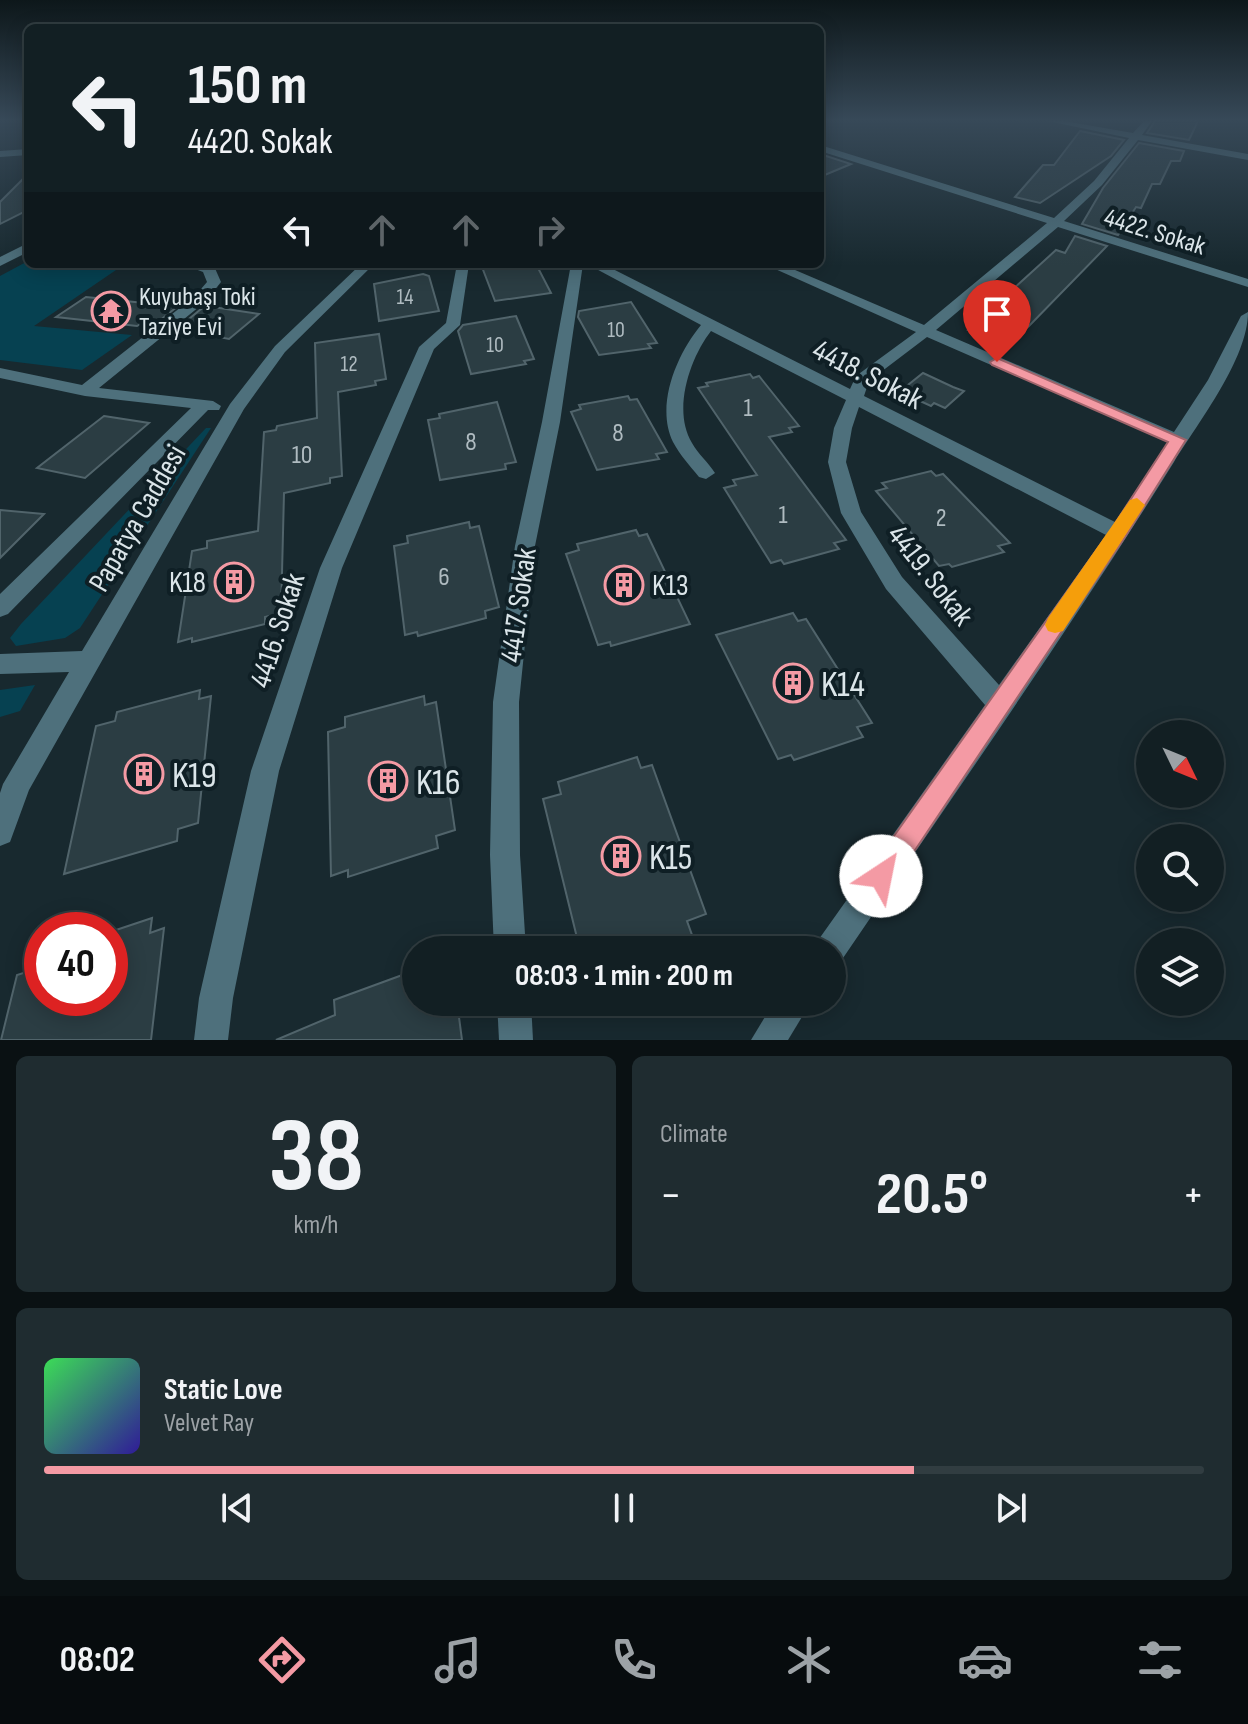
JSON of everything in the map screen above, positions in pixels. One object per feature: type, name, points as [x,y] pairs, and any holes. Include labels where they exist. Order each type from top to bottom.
[{"type":"street","name":"4422. Sokak","points":[[887,170],[1248,283]]},
{"type":"street","name":"4419. Sokak","points":[[1000,704],[894,583],[851,513],[837,462],[843,428],[862,379],[924,333],[1055,223],[1109,170]]},
{"type":"street","points":[[0,248],[24,235]]},
{"type":"street","points":[[0,262],[24,249]]},
{"type":"street","points":[[85,391],[200,299],[214,282],[209,269],[205,268]]},
{"type":"street","name":"Papatya Caddesi","points":[[0,832],[17,784],[236,408],[280,349],[364,268]]},
{"type":"street","name":"4416. Sokak","points":[[211,1040],[216,998],[265,771],[331,568],[427,347],[453,325],[462,268]]},
{"type":"street","name":"4417. Sokak","points":[[509,936],[505,855],[506,702],[525,546],[551,422],[576,268]]},
{"type":"street","name":"4418. Sokak","points":[[601,268],[1119,533]]},
{"type":"street","points":[[779,268],[1178,440]]},
{"type":"street","points":[[840,936],[1119,533],[1216,380],[1248,316]]},
{"type":"street","points":[[706,473],[680,438],[675,394],[697,337],[709,324]]},
{"type":"street","points":[[0,373],[85,391],[236,408]]},
{"type":"street","points":[[0,608],[204,405]]},
{"type":"street","points":[[0,664],[89,661]]},
{"type":"street","points":[[515,1016],[516,1040]]},
{"type":"street","points":[[768,1040],[784,1016]]},
{"type":"shaded area","points":[[24,263],[24,268],[116,270],[34,326],[132,335],[82,370],[0,360],[0,276]]},
{"type":"shaded area","points":[[206,428],[211,428],[80,628],[65,638],[16,646],[10,638],[21,624]]},
{"type":"shaded area","points":[[35,685],[20,711],[0,717],[0,690]]},
{"type":"building","points":[[1039,170],[1091,170],[1040,203],[1015,197]]},
{"type":"building","points":[[1118,170],[1167,170],[1160,184],[1152,184],[1141,208],[1136,207],[1118,235],[1082,224]]},
{"type":"building","points":[[24,178],[24,212],[0,224],[0,202]]},
{"type":"building","points":[[1075,236],[1107,246],[1029,326],[1006,345],[968,330],[1056,250],[1065,253]]},
{"type":"building","points":[[482,268],[538,268],[551,293],[495,301]]},
{"type":"building","points":[[423,274],[429,276],[439,311],[379,321],[374,284]]},
{"type":"building","name":"Kuyubaşı Toki Taziye Evi","points":[[86,297],[177,307],[154,325],[56,317]]},
{"type":"building","points":[[631,302],[657,343],[648,344],[651,348],[599,355],[578,317],[579,311]]},
{"type":"building","points":[[213,307],[259,314],[229,339],[177,329],[201,309]]},
{"type":"building","points":[[516,316],[534,359],[524,361],[526,364],[471,374],[458,331],[463,325]]},
{"type":"building","points":[[379,334],[386,379],[375,381],[376,385],[338,392],[342,476],[330,478],[330,483],[284,493],[281,613],[265,617],[265,624],[192,642],[192,638],[178,642],[192,551],[207,548],[207,541],[258,531],[264,432],[276,430],[277,426],[317,418],[315,343]]},
{"type":"building","points":[[923,373],[964,391],[945,408],[934,403],[931,406],[907,395],[911,392],[903,389]]},
{"type":"building","points":[[750,374],[753,378],[759,376],[799,426],[789,428],[792,432],[769,437],[846,540],[834,543],[839,549],[784,564],[781,560],[771,563],[724,488],[736,485],[733,480],[757,475],[698,388],[708,386],[706,383]]},
{"type":"building","points":[[628,396],[630,400],[637,399],[667,452],[656,454],[659,459],[597,470],[571,412],[581,409],[579,405]]},
{"type":"building","points":[[497,402],[516,462],[505,464],[506,469],[440,480],[428,420],[440,418],[439,414]]},
{"type":"building","points":[[104,416],[149,423],[85,478],[37,468]]},
{"type":"building","points":[[931,471],[936,476],[943,474],[1010,543],[998,546],[1004,552],[952,567],[949,564],[939,566],[876,491],[887,488],[882,483]]},
{"type":"building","points":[[0,510],[44,514],[0,558]]},
{"type":"building","points":[[469,522],[470,528],[479,526],[499,607],[485,611],[486,618],[418,636],[417,632],[405,635],[394,546],[408,543],[407,536]]},
{"type":"building","name":"K13","points":[[636,530],[639,536],[647,534],[690,624],[611,646],[610,642],[598,645],[566,554],[579,550],[577,544]]},
{"type":"building","name":"K14","points":[[793,613],[798,621],[806,619],[872,723],[857,727],[863,737],[794,760],[791,755],[778,759],[716,635]]},
{"type":"building","name":"K19","points":[[200,690],[199,699],[211,696],[198,823],[178,829],[177,841],[64,874],[96,726],[115,721],[117,712]]},
{"type":"building","name":"K16","points":[[424,696],[425,705],[436,702],[455,830],[436,836],[438,848],[348,877],[348,870],[331,876],[328,732],[345,727],[345,717]]},
{"type":"building","name":"K15","points":[[637,757],[641,768],[652,765],[706,914],[687,921],[692,935],[577,936],[543,799],[561,794],[558,782]]},
{"type":"building","points":[[152,918],[150,933],[164,928],[151,1040],[1,1040],[17,975],[24,973],[24,1016],[128,1016],[128,926]]},
{"type":"building","points":[[402,975],[402,1016],[459,1016],[462,1040],[276,1040],[335,1015],[334,1000]]},
{"type":"slow traffic","points":[[1055,625],[1137,505]]},
{"type":"place","name":"Kuyubaşı Toki Taziye Evi","points":[[111,311]]},
{"type":"place","name":"K18","points":[[234,582]]},
{"type":"place","name":"K13","points":[[624,585]]},
{"type":"place","name":"K14","points":[[793,683]]},
{"type":"place","name":"K19","points":[[144,774]]},
{"type":"place","name":"K16","points":[[388,781]]},
{"type":"place","name":"K15","points":[[621,856]]},
{"type":"route","points":[[881,876],[1119,533],[1178,440],[997,362]]}]
